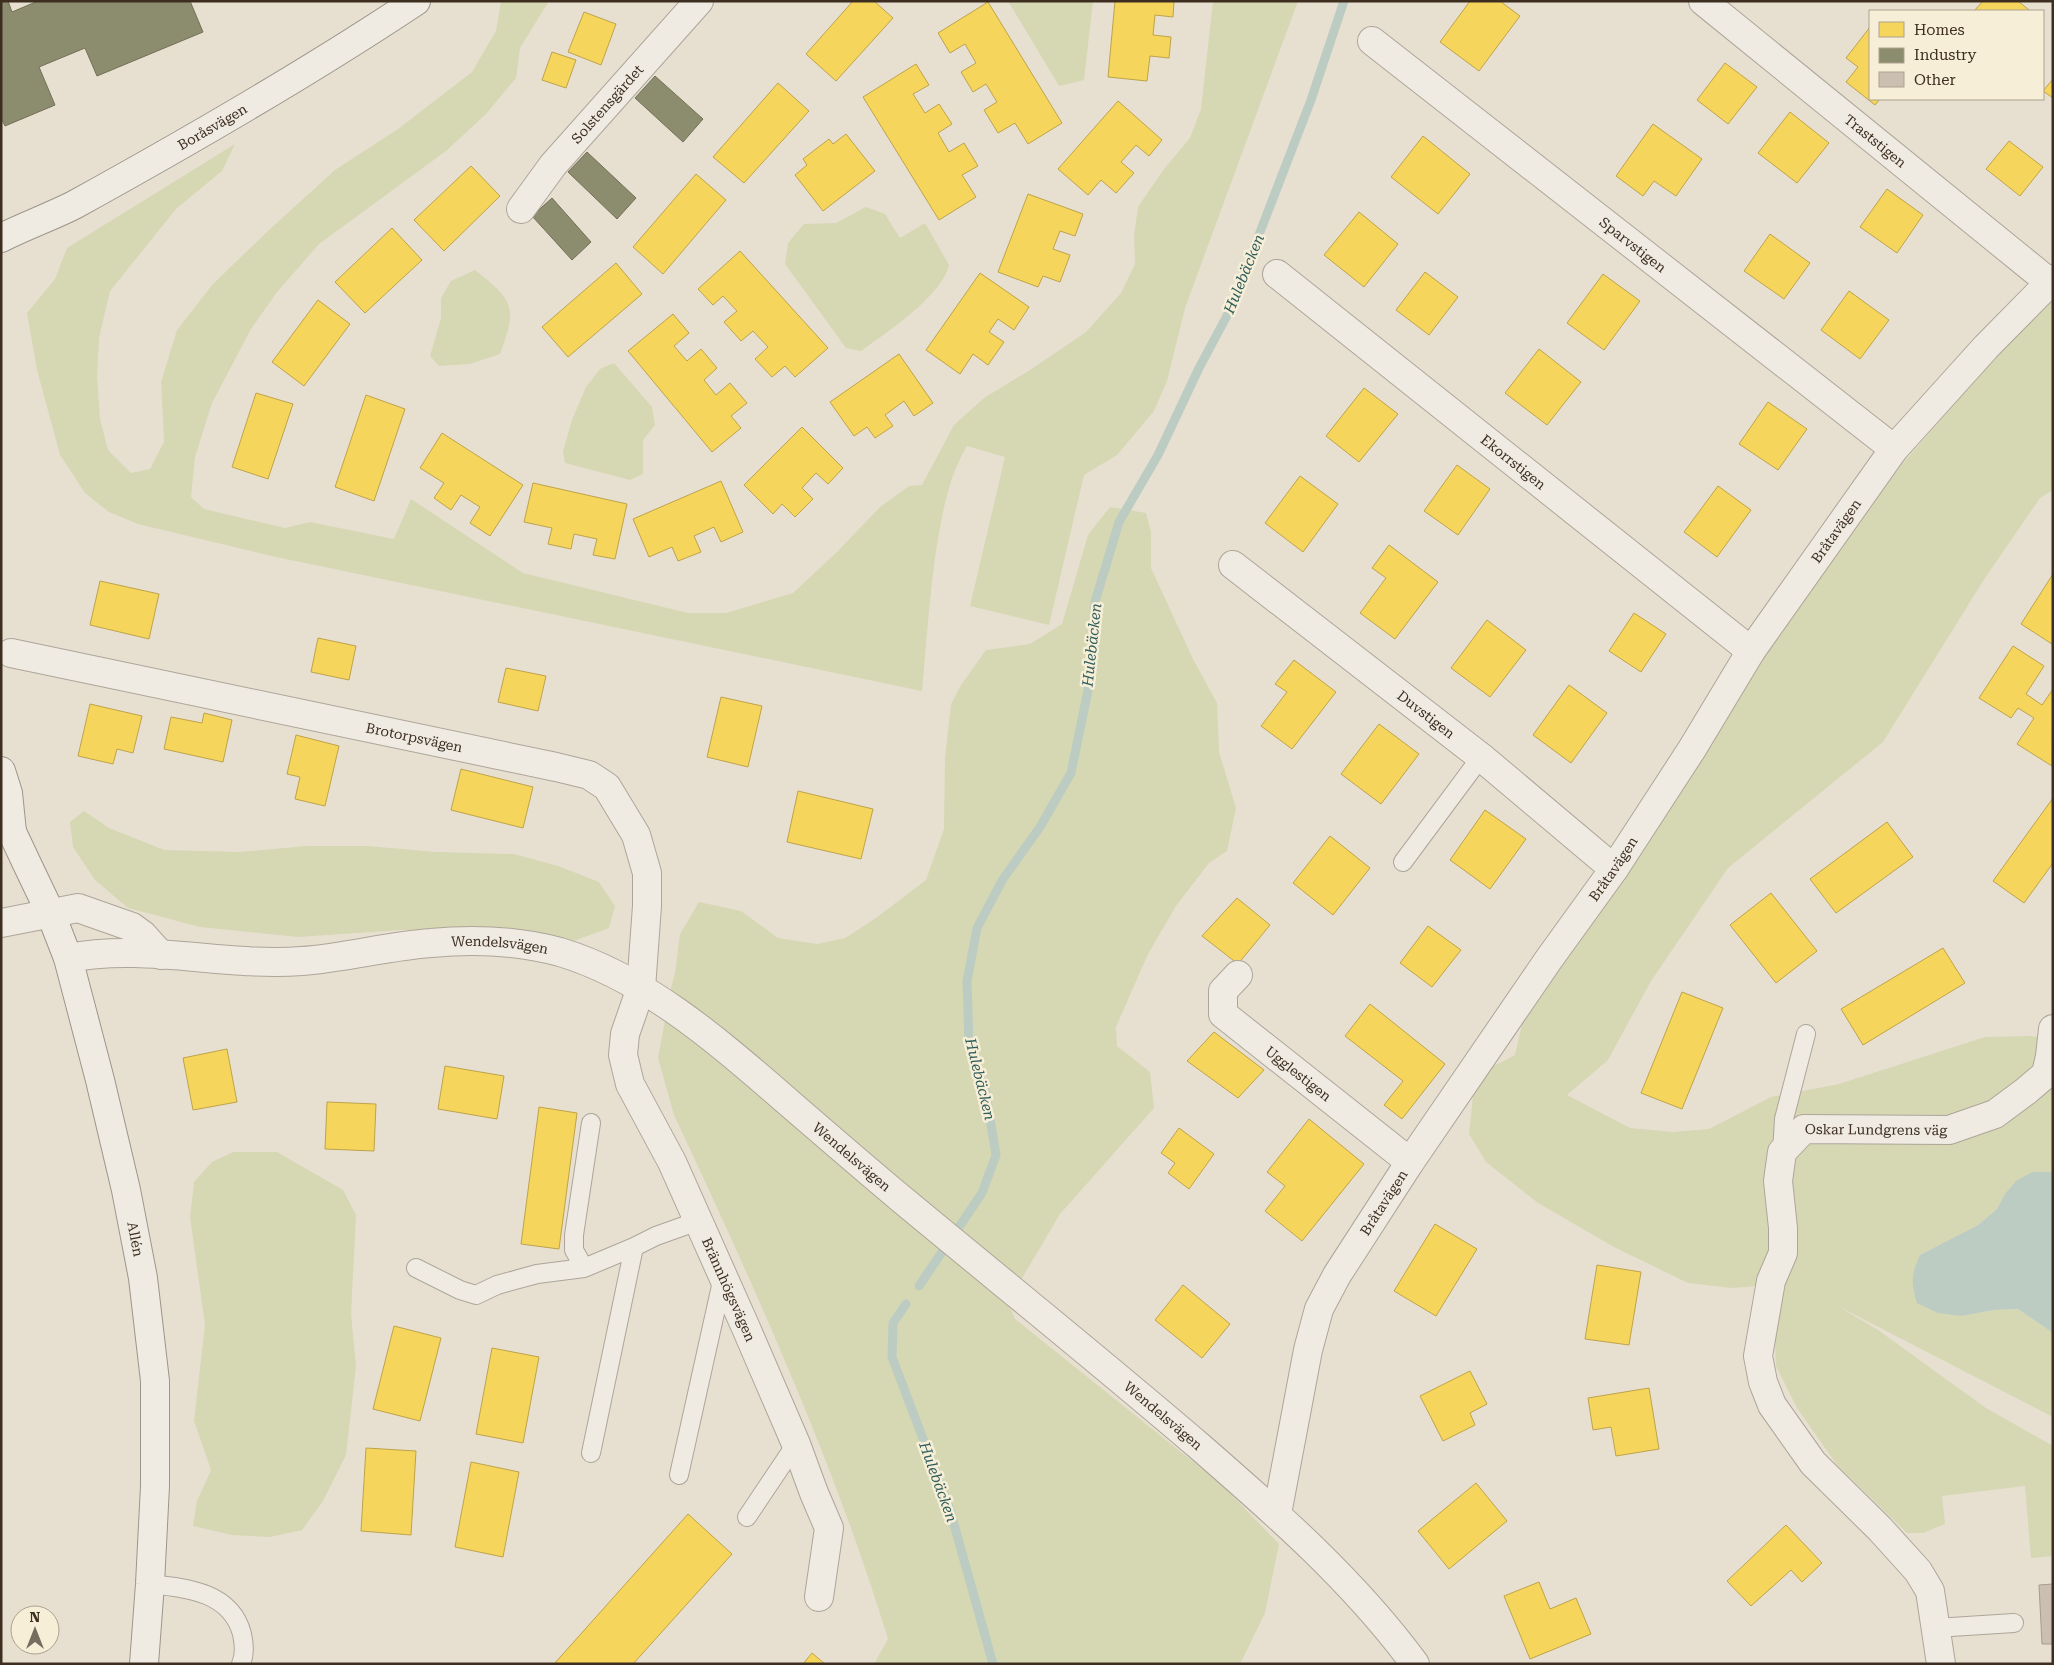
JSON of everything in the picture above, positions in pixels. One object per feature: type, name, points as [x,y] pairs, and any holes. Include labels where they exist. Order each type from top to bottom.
[{"type":"street","name":"Boråsvägen","points":[[1,238],[72,206],[211,129],[341,52],[416,1]]},
{"type":"street","name":"Solstensgärdet","points":[[521,209],[553,165],[699,1]]},
{"type":"street","name":"Traststigen","points":[[1703,1],[2051,280]]},
{"type":"street","name":"Sparvstigen","points":[[1372,41],[1894,449]]},
{"type":"street","name":"Ekorrstigen","points":[[1277,274],[1752,651]]},
{"type":"street","name":"Bråtavägen","points":[[1277,1514],[1308,1350],[1319,1309],[1337,1275],[1410,1162],[1614,869],[1692,749],[1752,651],[1894,449],[1986,347],[2051,280]]},
{"type":"street","name":"Duvstigen","points":[[1233,566],[1481,757],[1614,869]]},
{"type":"street","name":"Brotorpsvägen","points":[[11,653],[589,775],[608,787],[632,827],[647,873],[648,906],[640,988]]},
{"type":"street","name":"Allén","points":[[1,771],[8,793],[6,825],[50,912],[68,958],[126,1190],[143,1278],[155,1381],[155,1486],[144,1664]]},
{"type":"street","points":[[1,923],[78,908],[114,919],[132,927],[143,935],[161,955]]},
{"type":"street","name":"Wendelsvägen","points":[[68,958],[114,952],[243,962],[302,961],[430,942],[486,942],[530,946],[560,952],[596,966],[640,988],[718,1041],[898,1196],[995,1275],[1277,1514],[1366,1603],[1415,1664]]},
{"type":"street","name":"Ugglestigen","points":[[1238,975],[1224,991],[1223,1014],[1410,1162]]},
{"type":"street","name":"Brännhögsvägen","points":[[640,988],[625,1034],[623,1055],[630,1084],[668,1154],[796,1444],[829,1528],[819,1596]]},
{"type":"street","name":"Oskar Lundgrens väg","points":[[1782,1152],[1804,1129],[1949,1130],[1995,1114],[2026,1092],[2046,1074],[2053,1029]]},
{"type":"street","points":[[1782,1152],[1778,1181],[1783,1228],[1783,1253],[1772,1281],[1758,1356],[1763,1382],[1772,1405],[1813,1463],[1880,1529],[1918,1571],[1930,1591],[1941,1664]]},
{"type":"lane","points":[[1403,862],[1481,757]]},
{"type":"lane","points":[[1782,1152],[1784,1119],[1806,1034]]},
{"type":"lane","points":[[584,1268],[574,1250],[574,1235],[591,1123]]},
{"type":"lane","points":[[416,1268],[460,1290],[476,1295],[497,1285],[537,1274],[584,1268],[656,1236],[698,1222]]},
{"type":"lane","points":[[591,1453],[634,1247]]},
{"type":"lane","points":[[679,1475],[723,1277]]},
{"type":"lane","points":[[747,1517],[796,1444]]},
{"type":"lane","points":[[150,1584],[194,1590],[224,1604],[238,1621],[243,1637],[244,1657],[240,1664]]},
{"type":"lane","points":[[1935,1628],[2014,1623]]},
{"type":"green space","points":[[501,1],[549,1],[520,48],[516,78],[486,114],[446,151],[319,244],[277,292],[251,329],[212,403],[195,457],[191,497],[204,509],[285,528],[310,522],[394,539],[411,499],[523,573],[688,613],[726,613],[793,593],[838,551],[880,507],[909,486],[922,485],[954,425],[984,398],[1086,332],[1121,293],[1135,264],[1134,236],[1138,207],[1164,169],[1190,138],[1201,109],[1213,1],[1298,1],[1185,308],[1167,381],[1154,411],[1117,455],[1084,475],[1049,625],[970,606],[1005,457],[967,446],[954,472],[940,529],[931,591],[922,691],[276,557],[138,524],[109,512],[85,493],[60,455],[37,370],[27,313],[55,279],[67,248],[235,144],[222,171],[176,209],[110,291],[99,338],[97,377],[100,419],[108,450],[131,473],[150,469],[164,442],[161,382],[177,330],[213,284],[335,170],[398,129],[472,72],[496,31]]},
{"type":"green space","points":[[1008,1],[1093,1],[1084,80],[1059,86]]},
{"type":"green space","points":[[866,207],[885,214],[900,238],[925,223],[949,265],[936,289],[925,301],[898,324],[861,351],[846,348],[785,264],[788,243],[804,224],[836,223]]},
{"type":"green space","points":[[475,270],[497,289],[504,297],[508,306],[510,315],[509,325],[500,354],[470,364],[439,366],[430,356],[441,318],[441,298],[451,281]]},
{"type":"green space","points":[[2053,294],[2053,490],[2040,498],[1983,581],[1883,742],[1728,868],[1651,981],[1608,1060],[1567,1095],[1630,1128],[1673,1132],[1709,1129],[1771,1097],[1839,1084],[1985,1037],[2030,1036],[2053,1038],[2053,1172],[2032,1172],[2005,1194],[1997,1209],[1978,1225],[1920,1255],[1962,1316],[1994,1310],[2018,1309],[2053,1333],[2053,1417],[1836,1305],[1878,1330],[1986,1408],[2053,1446],[2053,1556],[2031,1558],[2025,1486],[1942,1496],[1945,1524],[1923,1533],[1907,1533],[1837,1465],[1797,1408],[1776,1366],[1774,1312],[1784,1284],[1732,1288],[1688,1283],[1614,1247],[1538,1203],[1486,1162],[1469,1134],[1473,1096],[1486,1070],[1515,1055],[1523,1020],[1598,900],[1798,606],[1903,463],[2045,300]]},
{"type":"green space","points":[[614,363],[652,407],[655,425],[643,440],[643,474],[630,480],[565,463],[563,451],[572,420],[586,387],[600,369]]},
{"type":"green space","points":[[1110,507],[1146,513],[1151,532],[1151,568],[1193,659],[1217,703],[1219,752],[1236,808],[1227,851],[1209,863],[1176,906],[1148,954],[1116,1027],[1117,1046],[1150,1072],[1154,1108],[1060,1214],[1008,1302],[1015,1319],[1222,1485],[1279,1544],[1265,1613],[1240,1664],[874,1664],[888,1639],[843,1505],[762,1308],[674,1115],[658,1058],[675,973],[680,934],[699,902],[741,911],[778,938],[817,944],[845,938],[876,918],[926,880],[944,829],[945,758],[951,704],[961,685],[986,650],[1030,644],[1062,624],[1088,535]]},
{"type":"green space","points":[[84,811],[109,828],[164,850],[239,852],[307,846],[367,846],[437,852],[514,854],[558,866],[599,882],[615,906],[609,928],[568,943],[473,930],[401,930],[298,937],[200,927],[128,908],[95,880],[73,847],[70,822]]},
{"type":"green space","points":[[233,1152],[277,1152],[343,1190],[356,1215],[351,1314],[356,1366],[346,1455],[323,1501],[302,1530],[270,1537],[232,1535],[193,1526],[197,1501],[211,1470],[194,1421],[205,1325],[190,1217],[194,1182],[212,1162]]},
{"type":"shaded area","points":[[2032,1172],[2053,1172],[2053,1333],[2018,1309],[1994,1310],[1962,1316],[1938,1313],[1917,1303],[1913,1279],[1920,1255],[1978,1225],[1997,1209],[2005,1194],[2016,1181]]},
{"type":"building: Homes","points":[[853,1],[874,1],[893,18],[836,81],[806,54]]},
{"type":"building: Homes","points":[[1115,1],[1174,1],[1173,17],[1155,15],[1153,35],[1171,37],[1169,58],[1150,56],[1147,81],[1108,77]]},
{"type":"building: Homes","points":[[1470,1],[1500,1],[1520,16],[1479,71],[1440,42]]},
{"type":"building: Homes","points":[[1983,1],[2018,1],[2029,10],[1975,10]]},
{"type":"building: Homes","points":[[988,2],[1062,123],[1028,144],[1015,123],[998,133],[984,110],[997,102],[986,84],[973,92],[961,72],[976,63],[965,44],[950,53],[938,33]]},
{"type":"building: Homes","points":[[584,12],[616,24],[601,65],[568,52]]},
{"type":"building: Homes","points":[[1869,28],[1869,100],[1879,100],[1875,105],[1846,82],[1858,67],[1846,58]]},
{"type":"building: Homes","points":[[552,52],[576,60],[566,88],[542,80]]},
{"type":"building: Homes","points":[[1725,63],[1757,87],[1728,124],[1697,100]]},
{"type":"building: Homes","points":[[916,64],[929,85],[913,94],[925,113],[939,104],[952,124],[938,133],[949,152],[964,143],[978,166],[962,175],[976,197],[939,220],[863,97]]},
{"type":"building: Homes","points":[[2053,79],[2053,98],[2044,90]]},
{"type":"building: Homes","points":[[778,83],[809,111],[744,183],[713,157]]},
{"type":"building: Homes","points":[[1118,101],[1162,140],[1149,156],[1136,145],[1121,162],[1134,173],[1116,193],[1101,180],[1088,195],[1058,169]]},
{"type":"building: Homes","points":[[1790,112],[1829,143],[1797,183],[1758,153]]},
{"type":"building: Homes","points":[[1653,124],[1702,159],[1676,196],[1654,181],[1643,196],[1616,176]]},
{"type":"building: Homes","points":[[846,134],[875,171],[823,211],[795,175],[807,165],[803,159],[829,139],[833,144]]},
{"type":"building: Homes","points":[[1423,136],[1470,174],[1438,214],[1391,177]]},
{"type":"building: Homes","points":[[2009,141],[2043,167],[2020,196],[1986,169]]},
{"type":"building: Homes","points":[[471,166],[500,196],[444,251],[414,220]]},
{"type":"building: Homes","points":[[696,174],[726,200],[663,274],[633,247]]},
{"type":"building: Homes","points":[[1887,189],[1923,215],[1897,253],[1860,227]]},
{"type":"building: Homes","points":[[1028,194],[1083,214],[1075,236],[1060,231],[1053,249],[1070,255],[1060,282],[1043,276],[1038,287],[998,272]]},
{"type":"building: Homes","points":[[1359,212],[1398,244],[1364,287],[1324,255]]},
{"type":"building: Homes","points":[[392,228],[422,260],[365,313],[335,282]]},
{"type":"building: Homes","points":[[1770,234],[1810,263],[1784,299],[1744,271]]},
{"type":"building: Homes","points":[[740,251],[828,348],[795,377],[785,366],[772,377],[755,359],[768,347],[753,331],[741,341],[724,322],[737,311],[723,296],[713,305],[698,289]]},
{"type":"building: Homes","points":[[616,263],[642,294],[568,357],[542,327]]},
{"type":"building: Homes","points":[[1425,272],[1458,297],[1429,335],[1396,310]]},
{"type":"building: Homes","points":[[980,273],[1029,307],[1014,330],[998,319],[989,332],[1004,342],[988,365],[973,354],[960,374],[926,350]]},
{"type":"building: Homes","points":[[1603,274],[1640,301],[1604,350],[1567,323]]},
{"type":"building: Homes","points":[[1849,291],[1889,320],[1860,359],[1821,330]]},
{"type":"building: Homes","points":[[318,300],[350,324],[304,386],[272,362]]},
{"type":"building: Homes","points":[[673,314],[689,333],[674,346],[687,361],[701,349],[717,368],[704,380],[716,395],[730,383],[747,403],[731,416],[741,428],[712,452],[628,351]]},
{"type":"building: Homes","points":[[1539,349],[1581,382],[1547,425],[1505,393]]},
{"type":"building: Homes","points":[[899,354],[933,403],[914,416],[904,401],[885,415],[893,426],[875,438],[867,427],[854,436],[830,402]]},
{"type":"building: Homes","points":[[1364,388],[1398,414],[1359,462],[1326,436]]},
{"type":"building: Homes","points":[[256,393],[293,404],[268,479],[232,467]]},
{"type":"building: Homes","points":[[366,395],[405,409],[374,501],[335,487]]},
{"type":"building: Homes","points":[[1768,402],[1807,429],[1778,470],[1739,444]]},
{"type":"building: Homes","points":[[802,427],[843,468],[828,484],[816,473],[802,488],[813,499],[795,517],[782,504],[773,514],[744,485]]},
{"type":"building: Homes","points":[[442,433],[523,485],[490,536],[470,523],[480,507],[461,495],[451,510],[434,498],[444,483],[420,468]]},
{"type":"building: Homes","points":[[1457,465],[1490,489],[1458,535],[1424,511]]},
{"type":"building: Homes","points":[[1300,476],[1338,504],[1303,552],[1265,523]]},
{"type":"building: Homes","points":[[721,481],[743,532],[721,542],[714,527],[694,536],[701,552],[678,561],[672,547],[649,557],[633,519]]},
{"type":"building: Homes","points":[[533,483],[627,504],[615,559],[593,555],[597,539],[574,534],[571,549],[548,544],[552,528],[524,522]]},
{"type":"building: Homes","points":[[1718,486],[1751,510],[1717,557],[1684,532]]},
{"type":"building: Homes","points":[[1389,545],[1438,582],[1395,639],[1360,613],[1386,578],[1372,568]]},
{"type":"building: Homes","points":[[2053,574],[2053,643],[2052,644],[2021,624]]},
{"type":"building: Homes","points":[[100,581],[159,594],[149,639],[90,625]]},
{"type":"building: Homes","points":[[1634,613],[1666,634],[1641,672],[1609,651]]},
{"type":"building: Homes","points":[[1487,620],[1526,650],[1490,697],[1451,668]]},
{"type":"building: Homes","points":[[318,638],[356,646],[349,680],[311,672]]},
{"type":"building: Homes","points":[[2013,646],[2044,666],[2026,694],[2042,705],[2053,689],[2052,766],[2017,744],[2034,718],[2018,708],[2011,718],[1979,698]]},
{"type":"building: Homes","points":[[1294,660],[1336,692],[1292,749],[1261,726],[1287,692],[1275,684]]},
{"type":"building: Homes","points":[[506,668],[546,676],[538,711],[498,702]]},
{"type":"building: Homes","points":[[1569,685],[1607,713],[1571,763],[1533,735]]},
{"type":"building: Homes","points":[[721,697],[762,706],[748,767],[707,757]]},
{"type":"building: Homes","points":[[90,704],[142,716],[133,753],[117,749],[113,764],[78,756]]},
{"type":"building: Homes","points":[[204,713],[232,720],[223,762],[164,749],[171,717],[202,723]]},
{"type":"building: Homes","points":[[1379,724],[1419,754],[1381,804],[1341,774]]},
{"type":"building: Homes","points":[[296,735],[339,746],[325,806],[295,799],[300,777],[287,774]]},
{"type":"building: Homes","points":[[461,769],[533,787],[523,828],[451,810]]},
{"type":"building: Homes","points":[[798,791],[873,809],[861,859],[787,842]]},
{"type":"building: Homes","points":[[2053,798],[2053,863],[2024,903],[1993,881]]},
{"type":"building: Homes","points":[[1485,810],[1526,839],[1490,889],[1450,860]]},
{"type":"building: Homes","points":[[1887,822],[1913,857],[1836,913],[1810,879]]},
{"type":"building: Homes","points":[[1330,836],[1370,868],[1333,915],[1293,883]]},
{"type":"building: Homes","points":[[1771,893],[1817,951],[1776,983],[1730,925]]},
{"type":"building: Homes","points":[[1237,898],[1270,925],[1238,964],[1202,936]]},
{"type":"building: Homes","points":[[1428,926],[1461,950],[1432,987],[1400,963]]},
{"type":"building: Homes","points":[[1943,948],[1965,983],[1863,1045],[1841,1009]]},
{"type":"building: Homes","points":[[1682,992],[1723,1008],[1682,1109],[1641,1093]]},
{"type":"building: Homes","points":[[1370,1004],[1445,1064],[1402,1119],[1384,1105],[1403,1081],[1345,1036]]},
{"type":"building: Homes","points":[[1214,1032],[1264,1070],[1238,1098],[1187,1061]]},
{"type":"building: Homes","points":[[227,1049],[237,1102],[193,1110],[183,1058]]},
{"type":"building: Homes","points":[[445,1066],[504,1076],[497,1119],[438,1109]]},
{"type":"building: Homes","points":[[327,1102],[376,1104],[374,1151],[325,1149]]},
{"type":"building: Homes","points":[[539,1107],[577,1113],[559,1249],[521,1244]]},
{"type":"building: Homes","points":[[1309,1119],[1364,1164],[1302,1241],[1265,1211],[1285,1186],[1267,1172]]},
{"type":"building: Homes","points":[[1179,1128],[1214,1154],[1189,1189],[1168,1173],[1175,1163],[1161,1153]]},
{"type":"building: Homes","points":[[1435,1224],[1477,1249],[1436,1316],[1394,1291]]},
{"type":"building: Homes","points":[[1597,1265],[1641,1272],[1629,1345],[1585,1339]]},
{"type":"building: Homes","points":[[1183,1285],[1230,1324],[1202,1358],[1155,1320]]},
{"type":"building: Homes","points":[[394,1326],[441,1338],[420,1421],[373,1409]]},
{"type":"building: Homes","points":[[492,1348],[539,1357],[523,1443],[476,1434]]},
{"type":"building: Homes","points":[[1470,1371],[1487,1404],[1470,1413],[1475,1425],[1443,1441],[1420,1396]]},
{"type":"building: Homes","points":[[1649,1388],[1659,1449],[1616,1456],[1611,1427],[1593,1430],[1588,1398]]},
{"type":"building: Homes","points":[[366,1448],[416,1451],[411,1535],[361,1531]]},
{"type":"building: Homes","points":[[471,1462],[519,1472],[503,1557],[455,1547]]},
{"type":"building: Homes","points":[[1476,1483],[1507,1521],[1449,1569],[1418,1531]]},
{"type":"building: Homes","points":[[688,1514],[732,1554],[633,1664],[554,1664]]},
{"type":"building: Homes","points":[[1786,1525],[1822,1563],[1802,1582],[1791,1570],[1751,1606],[1727,1581]]},
{"type":"building: Homes","points":[[1539,1582],[1550,1609],[1576,1598],[1591,1634],[1530,1659],[1504,1596]]},
{"type":"building: Homes","points":[[812,1653],[825,1664],[803,1664]]},
{"type":"building: Industry","points":[[1,1],[8,1],[12,12],[38,1],[190,1],[203,32],[97,76],[85,48],[39,67],[55,105],[5,126],[1,118]]},
{"type":"building: Industry","points":[[655,76],[703,119],[683,142],[635,98]]},
{"type":"building: Industry","points":[[587,152],[636,198],[617,219],[568,172]]},
{"type":"building: Industry","points":[[552,198],[591,242],[572,260],[532,216]]},
{"type":"building: Other","points":[[2053,1584],[2053,1644],[2042,1644],[2039,1585]]},
{"type":"waterway","name":"Hulebäcken","points":[[919,1286],[982,1193],[996,1155],[986,1094],[969,1043],[967,981],[977,928],[1003,879],[1040,827],[1071,773],[1092,671],[1095,602],[1119,522],[1158,455],[1199,368],[1230,310],[1311,100],[1344,1]]},
{"type":"waterway","name":"Hulebäcken","points":[[906,1304],[893,1323],[892,1357],[950,1510],[993,1664]]}]
